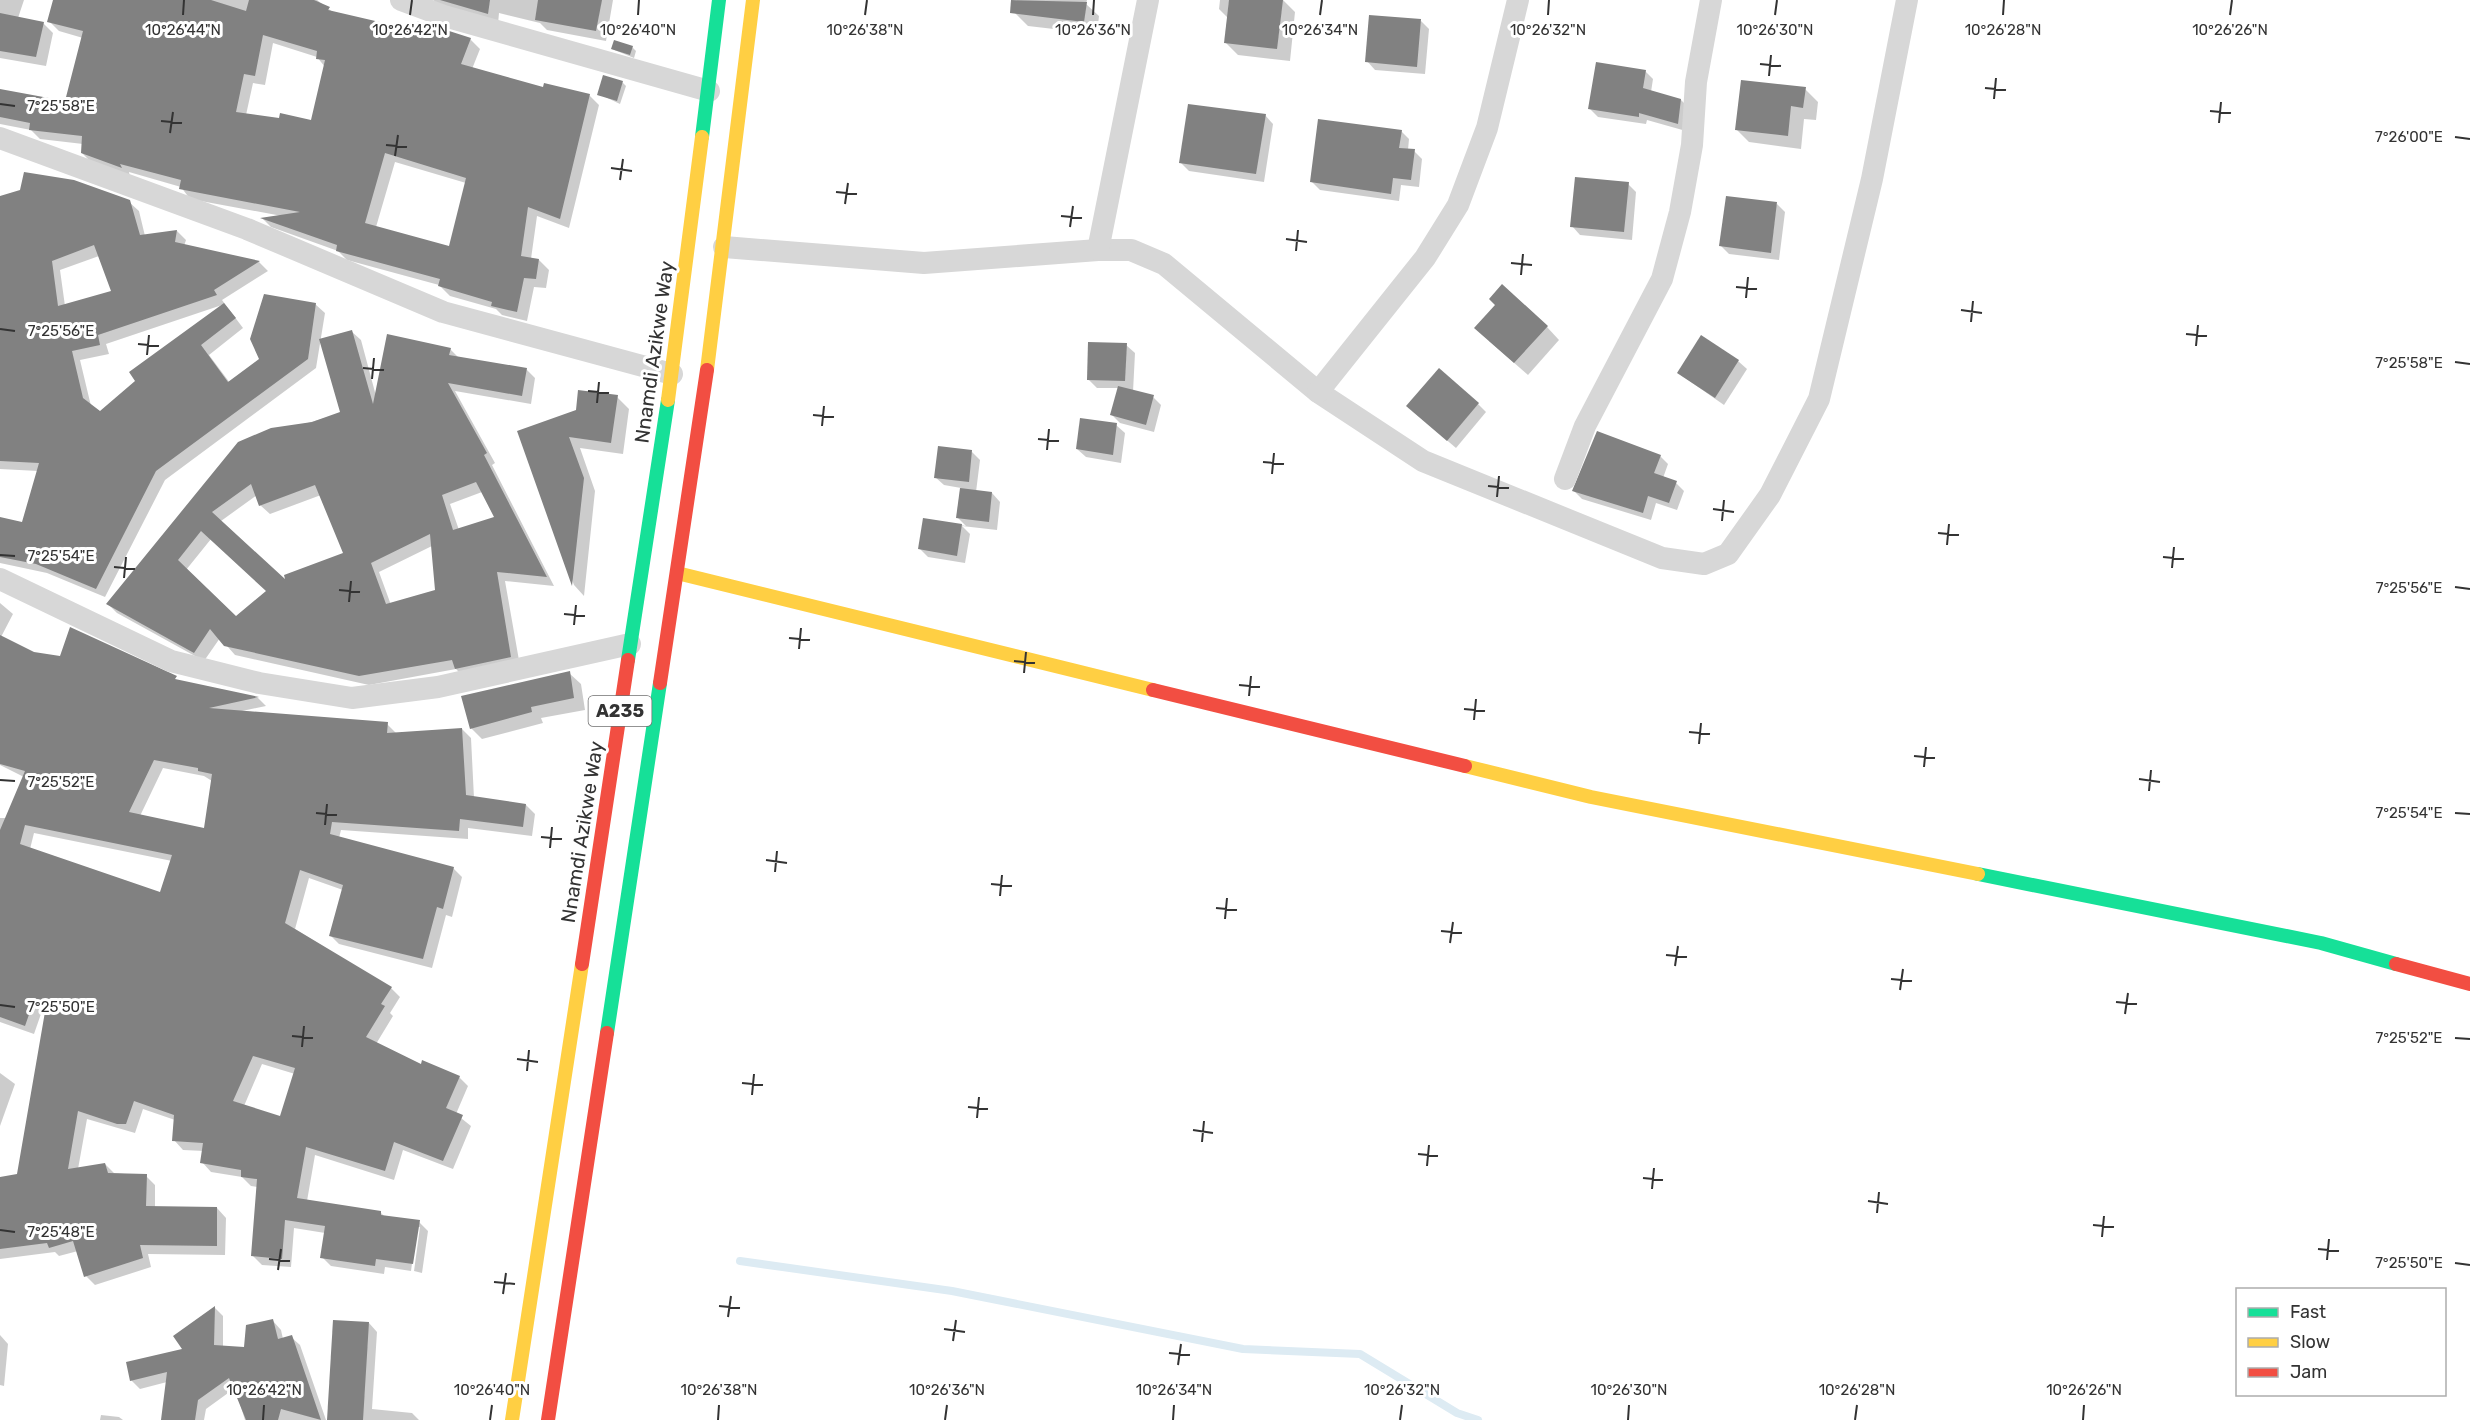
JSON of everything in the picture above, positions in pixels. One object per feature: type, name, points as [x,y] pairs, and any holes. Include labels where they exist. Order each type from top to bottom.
[{"type":"main road","name":"Nnamdi Azikwe Way","points":[[512,1420],[672,374],[719,0]]},
{"type":"main road","name":"A235","points":[[548,1420],[677,573],[724,247],[753,0]]},
{"type":"main road","points":[[677,573],[1591,797],[2321,943],[2470,984]]},
{"type":"street","points":[[401,0],[444,16],[709,91]]},
{"type":"street","points":[[1098,250],[1148,0]]},
{"type":"street","points":[[1318,392],[1425,258],[1458,205],[1486,128],[1518,0]]},
{"type":"street","points":[[1565,479],[1585,426],[1662,279],[1680,212],[1692,145],[1696,82],[1711,0]]},
{"type":"street","points":[[724,247],[924,263],[1098,250],[1131,250],[1164,264],[1318,392],[1423,461],[1662,558],[1704,564],[1728,554],[1770,495],[1819,399],[1872,179],[1907,0]]},
{"type":"street","points":[[0,138],[247,229],[443,312],[672,374]]},
{"type":"street","points":[[0,579],[171,661],[259,683],[352,698],[438,687],[630,644]]},
{"type":"building","points":[[53,0],[211,0],[246,11],[249,0],[314,0],[330,7],[328,10],[414,30],[418,21],[471,38],[461,64],[543,87],[544,83],[590,94],[560,219],[528,207],[521,256],[539,259],[536,279],[524,278],[517,312],[491,306],[492,302],[438,286],[440,279],[336,251],[337,245],[260,218],[300,212],[179,189],[181,180],[120,164],[122,168],[81,153],[82,136],[29,130],[30,123],[0,117],[0,89],[65,101],[83,31],[47,22]],"holes":[[[263,35],[317,51],[316,59],[325,60],[311,120],[280,113],[279,118],[236,112],[244,74],[255,76]],[[385,153],[466,178],[449,246],[365,223]]]},
{"type":"building","points":[[440,0],[490,0],[488,14]]},
{"type":"building","points":[[538,0],[602,0],[596,31],[535,20]]},
{"type":"building","points":[[1011,0],[1087,2],[1084,22],[1010,13]]},
{"type":"building","points":[[1229,0],[1283,0],[1277,49],[1224,43]]},
{"type":"building","points":[[0,13],[44,22],[36,57],[0,51]]},
{"type":"building","points":[[1369,15],[1421,19],[1417,67],[1365,62]]},
{"type":"building","points":[[614,40],[633,46],[630,55],[611,49]]},
{"type":"building","points":[[1596,62],[1646,70],[1643,88],[1681,99],[1678,124],[1639,113],[1639,117],[1588,109]]},
{"type":"building","points":[[603,75],[623,81],[617,101],[597,95]]},
{"type":"building","points":[[1741,80],[1806,87],[1803,108],[1791,106],[1788,136],[1735,130]]},
{"type":"building","points":[[1188,104],[1266,114],[1256,174],[1179,163]]},
{"type":"building","points":[[1318,119],[1402,130],[1399,148],[1415,149],[1411,180],[1393,178],[1391,194],[1310,182]]},
{"type":"building","points":[[24,172],[74,180],[130,200],[140,235],[177,230],[175,242],[260,261],[214,290],[217,295],[98,335],[100,345],[72,351],[83,398],[100,411],[135,381],[129,372],[224,303],[236,318],[201,345],[228,382],[259,359],[250,339],[264,294],[316,303],[308,359],[156,471],[96,589],[36,564],[0,557],[0,517],[22,522],[39,463],[0,461],[0,196],[20,190]],"holes":[[[94,245],[111,291],[58,306],[52,261]]]},
{"type":"building","points":[[1575,177],[1629,182],[1624,232],[1570,227]]},
{"type":"building","points":[[1726,196],[1777,202],[1771,253],[1719,246]]},
{"type":"building","points":[[1502,284],[1548,326],[1514,363],[1474,328],[1495,305],[1489,299]]},
{"type":"building","points":[[352,330],[373,404],[387,334],[451,348],[449,355],[527,368],[522,396],[448,383],[487,453],[484,455],[547,577],[497,572],[511,657],[455,669],[452,660],[359,676],[224,646],[210,629],[194,653],[106,604],[238,442],[271,428],[312,422],[340,412],[319,339]],"holes":[[[476,482],[494,517],[453,530],[442,495]],[[251,484],[259,506],[315,485],[343,553],[284,575],[285,579],[212,512]],[[201,531],[266,591],[236,616],[178,560]],[[430,534],[435,590],[386,604],[371,563]]]},
{"type":"building","points":[[1701,335],[1739,360],[1715,398],[1677,373]]},
{"type":"building","points":[[1088,342],[1127,343],[1125,381],[1087,380]]},
{"type":"building","points":[[1439,368],[1479,403],[1447,441],[1406,406]]},
{"type":"building","points":[[1118,386],[1154,395],[1146,425],[1110,415]]},
{"type":"building","points":[[578,390],[618,395],[611,443],[569,437],[584,478],[572,586],[517,431],[576,410]]},
{"type":"building","points":[[1080,418],[1117,423],[1113,455],[1076,449]]},
{"type":"building","points":[[1597,431],[1661,455],[1654,473],[1677,481],[1669,503],[1648,496],[1643,513],[1572,491]]},
{"type":"building","points":[[938,446],[972,450],[969,482],[934,478]]},
{"type":"building","points":[[960,488],[992,492],[989,522],[956,518]]},
{"type":"building","points":[[923,518],[962,524],[957,556],[918,549]]},
{"type":"building","points":[[70,627],[177,676],[175,679],[259,697],[209,708],[388,722],[387,733],[462,728],[466,795],[526,804],[523,827],[460,819],[459,831],[332,822],[330,834],[454,867],[443,909],[437,907],[423,959],[329,936],[343,885],[300,870],[285,923],[392,987],[381,1004],[385,1006],[366,1037],[421,1064],[422,1060],[460,1076],[446,1108],[463,1115],[443,1161],[394,1142],[385,1171],[306,1147],[297,1198],[381,1211],[381,1215],[420,1220],[413,1264],[376,1259],[375,1266],[320,1258],[325,1226],[285,1220],[282,1259],[251,1256],[257,1179],[241,1177],[241,1170],[200,1163],[203,1143],[172,1141],[174,1115],[134,1101],[126,1124],[117,1124],[78,1111],[68,1169],[105,1163],[108,1173],[147,1174],[146,1206],[217,1207],[217,1246],[140,1245],[143,1258],[84,1277],[73,1241],[49,1248],[47,1243],[0,1249],[0,1177],[17,1174],[46,1006],[33,1003],[25,1026],[0,1017],[0,830],[25,771],[0,764],[0,635],[34,652],[60,656]],"holes":[[[154,760],[198,768],[198,771],[212,774],[204,828],[129,812]],[[25,825],[172,855],[160,892],[20,844]],[[253,1056],[295,1068],[280,1116],[233,1101]]]},
{"type":"building","points":[[570,671],[574,698],[531,707],[532,712],[470,729],[461,696]]},
{"type":"building","points":[[215,1306],[214,1345],[244,1347],[246,1325],[273,1319],[278,1339],[292,1335],[321,1420],[281,1409],[278,1420],[246,1420],[229,1378],[198,1400],[195,1420],[161,1420],[167,1372],[130,1381],[126,1362],[182,1349],[173,1336]]},
{"type":"building","points":[[333,1320],[369,1322],[363,1420],[327,1420]]},
{"type":"waterway","points":[[740,1261],[952,1291],[1243,1349],[1360,1354],[1457,1413],[1478,1420]]},
{"type":"traffic: fast","points":[[702,137],[719,0]]},
{"type":"traffic: fast","points":[[628,660],[668,400]]},
{"type":"traffic: fast","points":[[607,1033],[660,683]]},
{"type":"traffic: fast","points":[[1978,874],[2321,943],[2396,964]]},
{"type":"traffic: slow","points":[[707,370],[753,0]]},
{"type":"traffic: slow","points":[[668,400],[702,137]]},
{"type":"traffic: slow","points":[[677,573],[1153,690]]},
{"type":"traffic: slow","points":[[1465,766],[1591,797],[1978,874]]},
{"type":"traffic: slow","points":[[512,1420],[582,964]]},
{"type":"traffic: jam","points":[[660,683],[707,370]]},
{"type":"traffic: jam","points":[[582,964],[628,660]]},
{"type":"traffic: jam","points":[[1153,690],[1465,766]]},
{"type":"traffic: jam","points":[[2396,964],[2470,984]]},
{"type":"traffic: jam","points":[[548,1420],[607,1033]]}]
